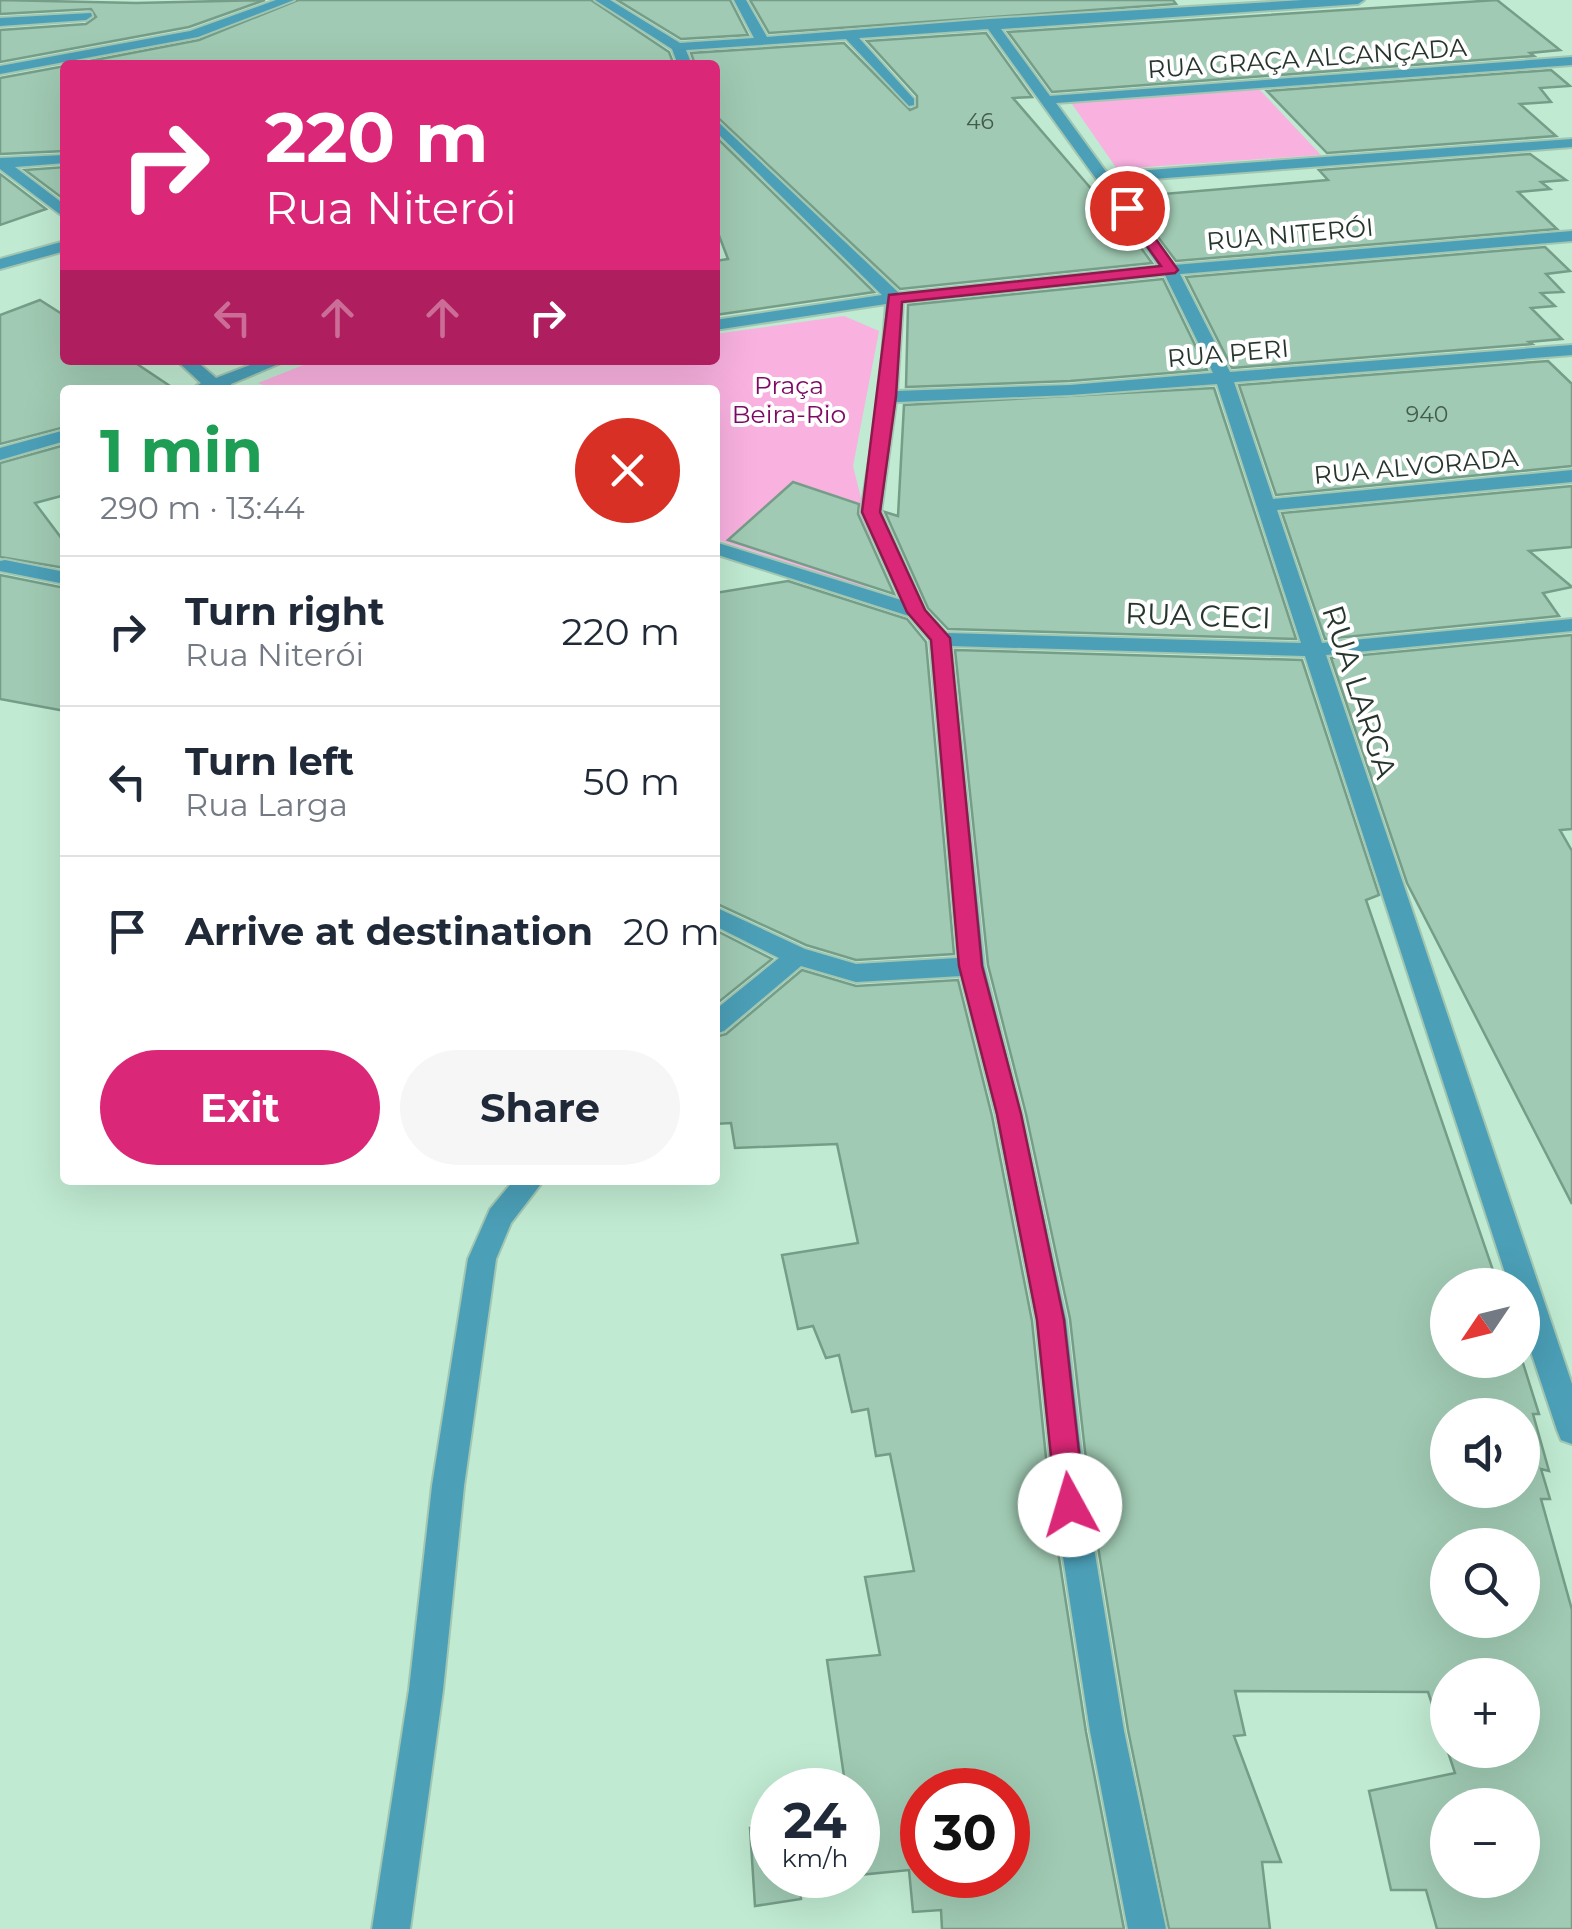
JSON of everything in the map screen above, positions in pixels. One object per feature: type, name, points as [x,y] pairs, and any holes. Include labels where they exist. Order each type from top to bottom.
[{"type":"street","points":[[0,70],[193,34],[288,0]]},
{"type":"street","points":[[601,0],[678,47],[683,60]]},
{"type":"street","points":[[740,0],[761,38]]},
{"type":"street","points":[[678,47],[1194,5],[1358,0]]},
{"type":"street","points":[[0,22],[86,16]]},
{"type":"street","name":"RUA LARGA","points":[[990,23],[1170,270],[1224,378],[1572,1430]]},
{"type":"street","points":[[847,32],[909,102]]},
{"type":"street","name":"RUA GRAÇA ALCANÇADA","points":[[1046,100],[1572,60]]},
{"type":"street","points":[[720,128],[895,298],[888,396],[871,512],[916,612],[940,638],[970,966],[1009,1114],[1051,1320],[1070,1505],[1107,1732],[1148,1929]]},
{"type":"street","points":[[1105,178],[1572,143]]},
{"type":"street","points":[[1,162],[60,159]]},
{"type":"street","points":[[1,162],[60,209]]},
{"type":"street","name":"RUA NITERÓI","points":[[720,324],[895,298],[1572,236]]},
{"type":"street","points":[[0,264],[60,247]]},
{"type":"street","name":"RUA PERI","points":[[888,396],[961,396],[1572,350]]},
{"type":"street","points":[[190,365],[211,385]]},
{"type":"street","points":[[221,385],[267,365]]},
{"type":"street","points":[[0,454],[60,436]]},
{"type":"street","name":"RUA ALVORADA","points":[[1266,505],[1572,476]]},
{"type":"street","points":[[720,550],[916,612]]},
{"type":"street","points":[[4,566],[60,577]]},
{"type":"street","name":"RUA CECI","points":[[940,638],[1314,650],[1572,625]]},
{"type":"street","points":[[720,918],[797,956],[856,973],[970,966]]},
{"type":"street","points":[[720,1020],[797,956]]},
{"type":"street","points":[[391,1929],[426,1690],[448,1486],[482,1260],[500,1217],[526,1185]]},
{"type":"green space","points":[[1259,89],[1321,155],[1117,169],[1070,101]]},
{"type":"green space","name":"Praça Beira-Rio","points":[[844,316],[879,331],[853,466],[881,579],[865,588],[720,541],[720,385],[258,383],[303,365],[720,365],[720,333]]},
{"type":"building","points":[[0,0],[265,0],[189,27],[0,62],[0,30],[86,24],[96,17],[91,9],[0,14]]},
{"type":"building","points":[[298,0],[591,0],[669,52],[672,60],[95,60],[199,40]]},
{"type":"building","points":[[617,0],[730,0],[748,35],[681,39]]},
{"type":"building","points":[[750,0],[1173,0],[1176,4],[769,33]]},
{"type":"building","points":[[1497,0],[1560,50],[1530,53],[1534,56],[1052,92],[1008,32]]},
{"type":"building","points":[[986,33],[1032,97],[1013,98],[1100,199],[1105,198],[1152,263],[900,289],[720,120],[720,60],[693,60],[691,53],[844,43],[910,110],[917,107],[917,96],[867,41]]},
{"type":"building","points":[[60,67],[60,151],[0,154],[0,78]]},
{"type":"building","points":[[1551,70],[1570,86],[1540,88],[1551,102],[1520,104],[1556,136],[1327,153],[1267,91]]},
{"type":"building","points":[[720,141],[874,292],[720,314],[720,260],[728,259],[720,238]]},
{"type":"building","points":[[1530,154],[1566,180],[1541,182],[1550,189],[1518,192],[1557,229],[1176,261],[1128,197],[1328,180],[1319,170]]},
{"type":"building","points":[[60,167],[60,196],[25,170]]},
{"type":"building","points":[[0,174],[46,209],[0,225]]},
{"type":"building","points":[[1545,247],[1570,271],[1546,274],[1563,292],[1541,293],[1555,306],[1531,308],[1562,339],[1529,342],[1532,344],[1232,368],[1186,277]]},
{"type":"building","points":[[1163,279],[1207,370],[1070,381],[906,387],[908,305]]},
{"type":"building","points":[[40,300],[60,313],[60,365],[138,365],[168,385],[60,385],[60,428],[0,444],[0,315]]},
{"type":"building","points":[[1548,361],[1572,384],[1572,466],[1276,495],[1239,385]]},
{"type":"building","points":[[1214,388],[1296,639],[948,629],[928,608],[885,512],[898,516],[904,405]]},
{"type":"building","points":[[60,446],[60,496],[35,503],[60,536],[60,567],[0,557],[0,463]]},
{"type":"building","points":[[793,482],[859,504],[858,514],[894,594],[728,540]]},
{"type":"building","points":[[1572,486],[1572,547],[1529,551],[1572,587],[1543,593],[1559,616],[1325,639],[1282,513]]},
{"type":"building","points":[[0,575],[60,587],[60,710],[0,699]]},
{"type":"building","points":[[788,581],[907,619],[926,642],[954,954],[856,960],[806,945],[720,905],[720,592]]},
{"type":"building","points":[[1572,635],[1572,829],[1560,830],[1572,851],[1572,1204],[1407,883],[1331,658]]},
{"type":"building","points":[[955,650],[1302,660],[1379,895],[1366,900],[1492,1268],[1430,1268],[1430,1378],[1528,1378],[1534,1398],[1430,1398],[1430,1508],[1540,1508],[1540,1439],[1549,1471],[1541,1469],[1550,1499],[1541,1499],[1572,1610],[1572,1929],[1437,1929],[1426,1890],[1391,1890],[1369,1791],[1455,1773],[1453,1768],[1540,1768],[1540,1658],[1430,1658],[1430,1698],[1428,1692],[1235,1691],[1245,1735],[1234,1736],[1281,1862],[1262,1862],[1270,1929],[1169,1929],[1128,1730],[1091,1504],[1070,1319],[1026,1114],[988,965]]},
{"type":"building","points":[[720,933],[772,959],[720,1001]]},
{"type":"building","points":[[802,970],[856,986],[958,980],[992,1116],[1032,1321],[1051,1506],[1086,1732],[1124,1929],[942,1929],[941,1910],[913,1912],[912,1898],[1030,1898],[1030,1768],[900,1768],[900,1871],[880,1873],[880,1768],[843,1768],[827,1660],[880,1655],[865,1577],[914,1571],[890,1454],[876,1456],[868,1409],[852,1412],[839,1355],[826,1358],[813,1326],[798,1329],[782,1255],[858,1243],[837,1144],[735,1148],[731,1123],[720,1124],[720,1036]]},
{"type":"building","points":[[754,1898],[801,1898],[801,1899],[755,1906]]},
{"type":"route","points":[[1070,1505],[1051,1320],[1009,1114],[970,966],[940,638],[916,612],[871,512],[888,396],[895,298],[1170,270],[1127,208]]}]
